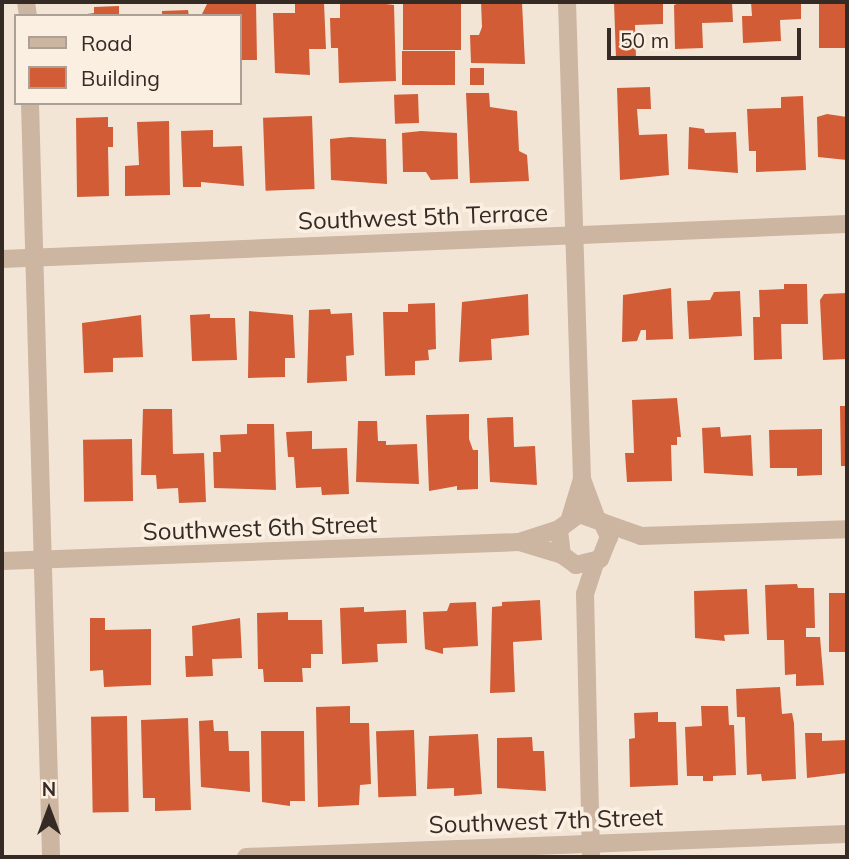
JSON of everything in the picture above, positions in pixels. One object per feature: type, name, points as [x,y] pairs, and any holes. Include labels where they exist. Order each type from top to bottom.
[{"type":"street","points":[[567,2],[582,479],[609,537],[584,594]]},
{"type":"street","points":[[30,105],[51,857]]},
{"type":"street","name":"Southwest 5th Terrace","points":[[2,259],[847,224]]},
{"type":"street","points":[[582,479],[565,523],[566,558],[584,594],[591,850]]},
{"type":"street","points":[[565,523],[599,520],[641,537]]},
{"type":"street","name":"Southwest 6th Street","points":[[2,561],[519,542],[565,523]]},
{"type":"street","points":[[601,556],[641,537],[847,529]]},
{"type":"street","name":"Southwest 6th Street","points":[[519,542],[566,558],[601,556]]},
{"type":"street","name":"Southwest 7th Street","points":[[246,857],[591,850],[847,834]]},
{"type":"building","points":[[208,2],[256,2],[257,60],[242,60],[242,14],[202,14]]},
{"type":"building","points":[[370,2],[394,5],[396,81],[339,83],[338,48],[331,48],[330,18],[340,18],[340,3]]},
{"type":"building","points":[[403,2],[461,2],[461,50],[403,50]]},
{"type":"building","points":[[481,2],[522,2],[525,64],[471,63],[470,35],[479,35],[482,27]]},
{"type":"building","points":[[614,2],[663,2],[663,24],[635,25],[636,58],[616,59]]},
{"type":"building","points":[[682,2],[732,2],[733,22],[702,23],[703,48],[675,49],[674,5]]},
{"type":"building","points":[[751,2],[801,2],[801,19],[780,20],[781,41],[743,43],[742,16],[752,16]]},
{"type":"building","points":[[819,2],[847,2],[847,48],[819,48]]},
{"type":"building","points":[[324,3],[326,49],[309,49],[310,75],[275,73],[273,13],[295,13],[295,4]]},
{"type":"building","points":[[119,6],[119,14],[87,14],[94,13],[94,7]]},
{"type":"building","points":[[188,10],[189,14],[162,14],[162,11]]},
{"type":"building","points":[[402,51],[455,51],[455,85],[402,85]]},
{"type":"building","points":[[470,68],[484,68],[484,85],[470,85]]},
{"type":"building","points":[[650,87],[651,109],[637,109],[639,135],[667,134],[669,175],[620,180],[617,88]]},
{"type":"building","points":[[466,93],[489,93],[490,107],[517,111],[519,151],[527,155],[529,181],[470,183]]},
{"type":"building","points":[[418,94],[419,123],[395,124],[394,95]]},
{"type":"building","points":[[803,96],[806,170],[756,172],[756,151],[749,151],[747,109],[781,108],[781,97]]},
{"type":"building","points":[[827,114],[847,117],[847,160],[818,157],[817,117]]},
{"type":"building","points":[[312,116],[315,189],[266,191],[263,118]]},
{"type":"building","points":[[108,117],[108,127],[113,127],[113,147],[108,147],[109,196],[77,197],[76,118]]},
{"type":"building","points":[[169,121],[170,195],[125,196],[125,166],[139,165],[137,122]]},
{"type":"building","points":[[689,127],[704,129],[705,133],[736,132],[738,173],[688,169]]},
{"type":"building","points":[[213,130],[213,147],[242,146],[244,186],[201,182],[201,187],[183,187],[181,131]]},
{"type":"building","points":[[402,133],[457,133],[458,179],[431,180],[426,172],[403,172]]},
{"type":"building","points":[[330,139],[386,139],[387,184],[331,180]]},
{"type":"building","points":[[784,284],[807,284],[808,324],[781,324],[782,359],[754,360],[753,317],[760,317],[759,290],[784,289]]},
{"type":"building","points":[[671,288],[673,339],[646,340],[646,330],[641,330],[637,341],[622,342],[623,295]]},
{"type":"building","points":[[740,291],[742,336],[689,339],[687,301],[710,300],[714,292]]},
{"type":"building","points":[[847,293],[847,359],[823,360],[820,300],[824,294]]},
{"type":"building","points":[[528,294],[529,335],[491,339],[492,360],[459,362],[462,302]]},
{"type":"building","points":[[435,303],[436,349],[428,350],[429,360],[415,361],[415,375],[385,376],[383,312],[408,312],[408,304]]},
{"type":"building","points":[[330,309],[331,314],[352,313],[354,355],[346,356],[347,381],[307,383],[309,310]]},
{"type":"building","points":[[249,311],[293,315],[295,358],[285,358],[285,377],[248,378]]},
{"type":"building","points":[[210,314],[210,318],[235,318],[237,360],[192,361],[190,315]]},
{"type":"building","points":[[141,315],[143,357],[113,358],[113,372],[84,373],[82,323]]},
{"type":"building","points":[[677,398],[681,437],[677,437],[677,445],[671,445],[672,481],[627,482],[625,453],[634,453],[632,400]]},
{"type":"building","points":[[840,406],[847,406],[847,466],[841,466]]},
{"type":"building","points":[[143,409],[172,409],[173,454],[204,453],[206,502],[179,503],[178,488],[157,489],[156,475],[141,475]]},
{"type":"building","points":[[469,414],[469,439],[473,450],[478,450],[478,489],[457,490],[457,486],[429,491],[426,415]]},
{"type":"building","points":[[513,417],[514,447],[535,446],[537,485],[490,482],[487,418]]},
{"type":"building","points":[[358,421],[377,421],[378,441],[386,441],[386,445],[417,444],[419,484],[356,482]]},
{"type":"building","points":[[247,424],[274,424],[276,490],[214,488],[213,452],[221,452],[220,435],[247,434]]},
{"type":"building","points":[[720,427],[721,437],[751,435],[753,476],[704,473],[702,428]]},
{"type":"building","points":[[822,429],[822,475],[797,476],[797,468],[770,468],[769,430]]},
{"type":"building","points":[[312,431],[312,449],[347,448],[349,494],[322,495],[321,487],[296,488],[294,457],[288,457],[286,432]]},
{"type":"building","points":[[132,439],[133,501],[84,502],[83,440]]},
{"type":"building","points":[[797,584],[798,588],[814,588],[815,628],[806,628],[806,637],[820,637],[824,685],[796,686],[796,674],[785,675],[784,640],[767,640],[765,585]]},
{"type":"building","points":[[747,589],[749,634],[724,635],[725,641],[695,638],[694,591]]},
{"type":"building","points":[[829,593],[847,593],[847,652],[829,652]]},
{"type":"building","points":[[540,600],[542,640],[513,642],[515,692],[490,693],[492,607],[502,606],[502,602]]},
{"type":"building","points":[[476,602],[478,646],[443,648],[443,654],[425,649],[423,612],[447,611],[450,603]]},
{"type":"building","points":[[364,607],[364,612],[406,610],[407,643],[377,644],[378,662],[342,664],[340,608]]},
{"type":"building","points":[[288,612],[288,620],[322,620],[323,654],[311,654],[311,668],[302,668],[303,682],[264,682],[263,669],[258,669],[257,613]]},
{"type":"building","points":[[90,618],[105,618],[105,630],[151,629],[151,685],[104,687],[103,670],[90,671]]},
{"type":"building","points":[[240,618],[242,658],[212,659],[213,676],[186,677],[185,656],[193,656],[192,626]]},
{"type":"building","points":[[780,687],[782,714],[792,713],[794,723],[796,779],[762,781],[761,774],[747,775],[745,717],[737,717],[736,689]]},
{"type":"building","points":[[350,706],[350,723],[369,723],[371,784],[360,785],[359,805],[318,807],[316,707]]},
{"type":"building","points":[[701,706],[728,706],[729,725],[734,725],[736,775],[713,776],[713,781],[703,781],[703,776],[687,776],[685,727],[702,726]]},
{"type":"building","points":[[658,712],[658,722],[676,722],[678,785],[630,787],[629,739],[635,738],[634,713]]},
{"type":"building","points":[[127,716],[129,812],[93,813],[91,717]]},
{"type":"building","points":[[188,718],[191,810],[155,811],[155,798],[143,798],[141,720]]},
{"type":"building","points":[[213,720],[214,731],[228,731],[229,751],[249,751],[250,792],[201,787],[199,721]]},
{"type":"building","points":[[414,730],[416,796],[378,797],[376,731]]},
{"type":"building","points":[[261,731],[304,731],[305,801],[290,801],[290,806],[262,802]]},
{"type":"building","points":[[805,733],[822,733],[822,741],[847,740],[847,773],[807,778]]},
{"type":"building","points":[[478,734],[482,794],[454,796],[454,788],[427,789],[429,736]]},
{"type":"building","points":[[532,737],[533,751],[544,751],[546,791],[497,788],[497,738]]}]
